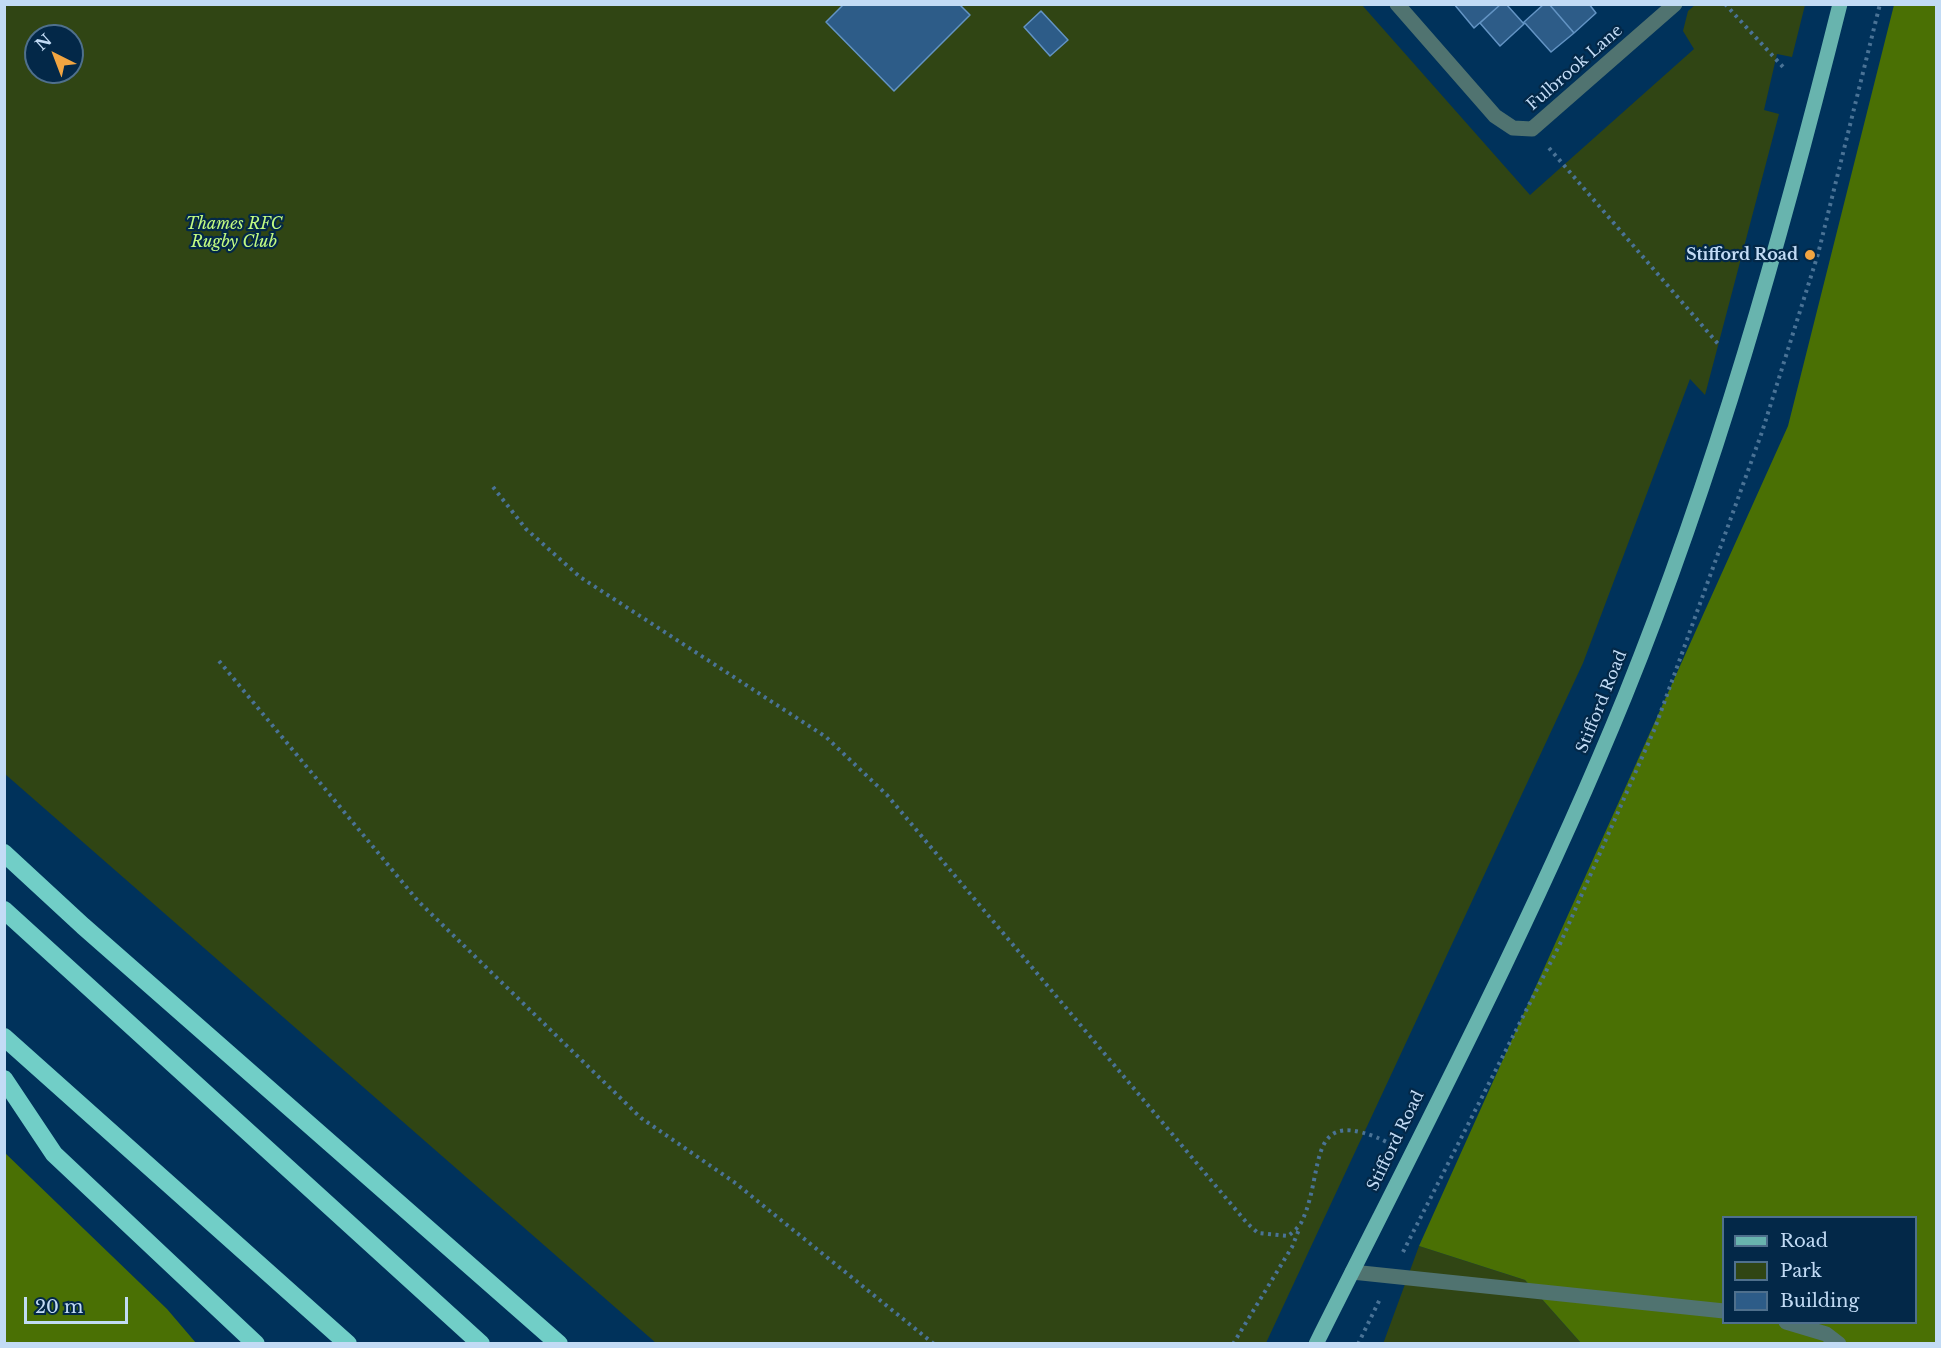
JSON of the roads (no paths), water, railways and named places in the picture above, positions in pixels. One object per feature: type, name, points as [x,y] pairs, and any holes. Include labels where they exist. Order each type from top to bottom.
[{"type":"highway","points":[[4,853],[82,926],[559,1344]]},
{"type":"highway","points":[[4,910],[481,1344]]},
{"type":"highway","points":[[4,1037],[348,1344]]},
{"type":"highway","points":[[4,1079],[54,1154],[256,1344]]},
{"type":"highway","points":[[312,1312],[342,1344]]},
{"type":"main road","name":"Stifford Road","points":[[1316,1344],[1584,792],[1639,659],[1701,491],[1741,371],[1804,150],[1840,4]]},
{"type":"street","name":"Fulbrook Lane","points":[[1397,4],[1495,116],[1513,128],[1532,129],[1675,4]]},
{"type":"street","points":[[1352,1272],[1722,1311]]},
{"type":"street","points":[[1789,1324],[1826,1334],[1839,1344]]},
{"type":"place","name":"Stifford Road","points":[[1810,255]]},
{"type":"park label","name":"Thames RFC Rugby Club","points":[[234,233]]}]
